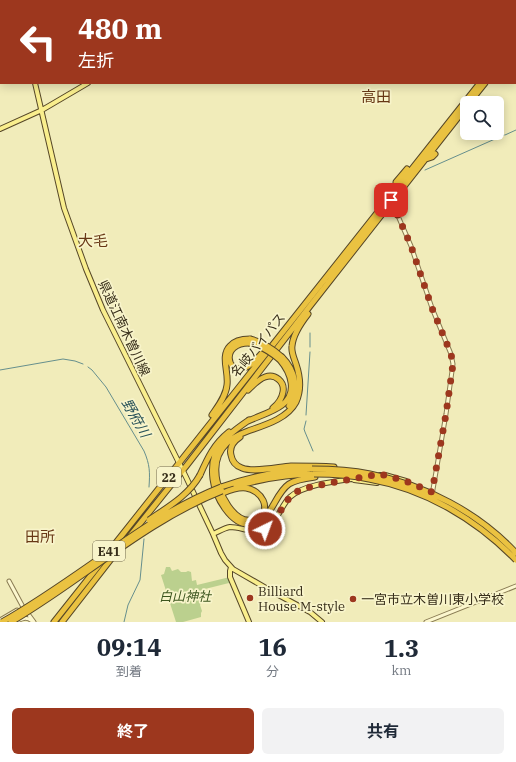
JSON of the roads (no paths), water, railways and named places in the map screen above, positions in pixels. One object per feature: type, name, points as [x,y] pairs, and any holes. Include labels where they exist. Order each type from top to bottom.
[{"type":"highway","name":"名岐バイパス","points":[[54,622],[195,442],[284,333],[294,323],[300,310],[479,84]]},
{"type":"highway","points":[[475,96],[484,84]]},
{"type":"highway","points":[[369,476],[341,477],[291,466],[252,470],[242,468],[235,463],[231,456],[232,444],[241,436],[282,417],[296,402],[300,388],[292,349],[294,323],[460,115]]},
{"type":"highway","points":[[425,159],[430,158],[435,154]]},
{"type":"highway","points":[[396,188],[396,182],[418,157]]},
{"type":"highway","name":"名岐バイパス","points":[[62,622],[214,429],[284,333]]},
{"type":"highway","points":[[250,341],[238,345],[230,352],[230,363],[238,369],[245,368],[250,365],[284,333]]},
{"type":"highway","points":[[94,562],[185,494],[194,485],[208,456],[218,441],[234,428],[279,407],[286,402],[292,385],[290,375],[274,350],[263,343],[241,340],[232,343],[227,349],[225,357],[228,380],[227,388],[218,407],[195,442]]},
{"type":"highway","points":[[270,422],[285,412],[291,403],[296,388],[290,367],[281,359]]},
{"type":"highway","points":[[214,429],[249,389],[261,379],[267,376],[273,376],[278,378],[281,382],[283,391],[281,398],[276,405],[266,413]]},
{"type":"highway","points":[[249,420],[224,441],[217,450],[212,467],[216,492],[225,509],[234,518],[248,524],[259,521],[266,516],[282,490],[289,484],[303,479],[313,471]]},
{"type":"highway","points":[[222,490],[248,488],[254,490],[263,500],[264,506],[262,513],[257,518],[250,520],[246,520],[238,516],[222,497],[216,478],[218,456],[224,447],[231,439],[253,430]]},
{"type":"highway","name":"E41","points":[[11,622],[53,595],[143,532],[178,511],[250,478],[265,474],[297,470],[338,470],[412,486],[453,504],[474,517],[490,529],[516,553]]},
{"type":"highway","name":"E41","points":[[369,476],[424,495],[450,508],[486,532],[516,561]]},
{"type":"highway","name":"E41","points":[[1,621],[33,603],[166,513],[187,502],[222,490]]},
{"type":"main road","name":"県道江南木曽川線","points":[[36,84],[64,208],[86,269],[103,310],[221,553],[231,567],[310,612],[322,622]]},
{"type":"main road","points":[[0,129],[42,110],[86,84]]},
{"type":"main road","points":[[213,534],[228,527],[251,531],[262,530],[268,527],[273,522],[286,501],[302,489],[372,475],[385,475],[408,482],[450,501],[478,518],[498,533],[516,550]]},
{"type":"main road","points":[[346,480],[366,481],[391,486],[431,501],[451,511],[476,527],[516,561]]},
{"type":"main road","name":"県道江南木曽川線","points":[[231,567],[230,577],[249,622]]},
{"type":"street","points":[[391,201],[411,246],[432,308],[451,354],[453,364],[448,403],[431,501]]},
{"type":"street","points":[[9,581],[23,607],[34,622]]},
{"type":"street","points":[[426,622],[516,586]]},
{"type":"street","points":[[1,621],[23,607]]},
{"type":"street","points":[[16,622],[27,618],[34,622]]},
{"type":"waterway","points":[[505,135],[516,130]]},
{"type":"waterway","points":[[425,170],[493,140]]},
{"type":"waterway","points":[[310,333],[310,347]]},
{"type":"waterway","points":[[306,415],[310,352]]},
{"type":"waterway","name":"野府川","points":[[0,370],[63,359],[83,364]]},
{"type":"waterway","name":"野府川","points":[[88,367],[106,387],[144,451],[149,469],[149,487]]},
{"type":"waterway","points":[[306,421],[304,429],[313,451]]},
{"type":"waterway","name":"野府川","points":[[124,622],[128,605],[140,580],[144,539]]},
{"type":"place","name":"Billiard House M-style","points":[[250,598]]},
{"type":"place","name":"一宮市立木曽川東小学校","points":[[353,599]]},
{"type":"district","name":"高田","points":[[376,96]]},
{"type":"district","name":"大毛","points":[[93,240]]},
{"type":"district","name":"田所","points":[[40,536]]},
{"type":"park label","name":"白山神社","points":[[185,596]]}]
